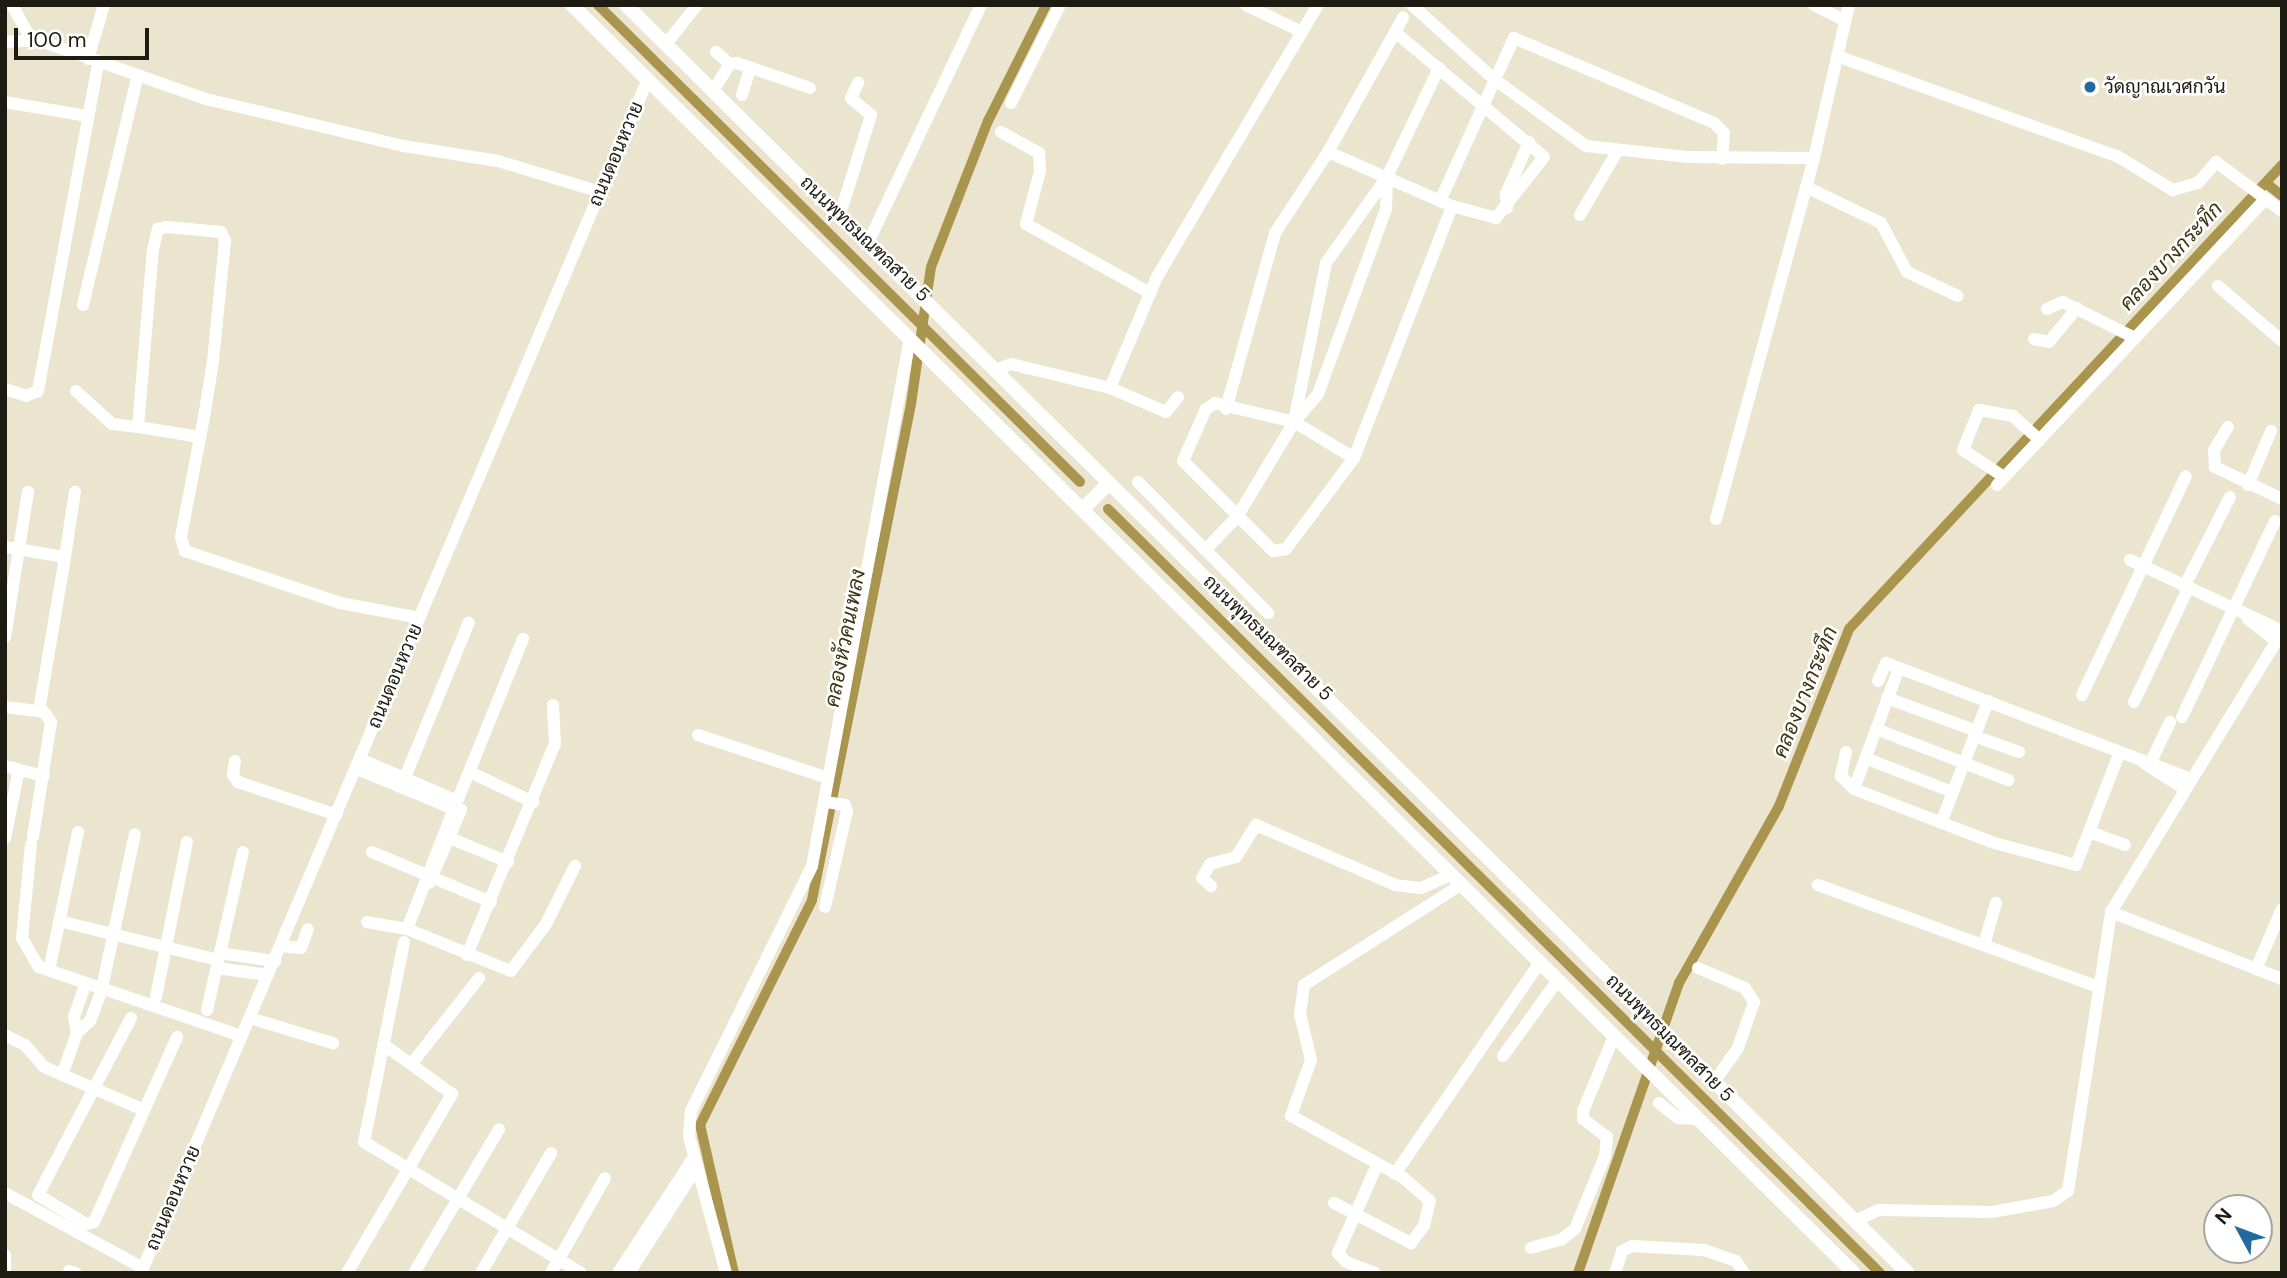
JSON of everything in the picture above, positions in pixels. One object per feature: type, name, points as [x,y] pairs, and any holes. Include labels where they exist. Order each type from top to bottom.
[{"type":"main road","name":"ถนนพุทธมณฑลสาย 5","points":[[572,5],[1084,508],[1854,1273]]},
{"type":"main road","name":"ถนนพุทธมณฑลสาย 5","points":[[626,5],[998,369],[1109,483],[1908,1273]]},
{"type":"main road","points":[[1084,508],[1109,483]]},
{"type":"street","points":[[12,5],[32,41]]},
{"type":"street","points":[[5,389],[26,396],[38,391],[104,5]]},
{"type":"street","points":[[666,44],[697,5]]},
{"type":"street","points":[[868,243],[981,5]]},
{"type":"street","points":[[1011,103],[1060,5]]},
{"type":"street","points":[[1247,5],[1302,32]]},
{"type":"street","points":[[1110,388],[1150,293],[1318,5]]},
{"type":"street","points":[[1412,5],[1494,79],[1573,139],[1617,152],[1721,159],[1814,158]]},
{"type":"street","points":[[1814,5],[1845,21]]},
{"type":"street","points":[[1716,519],[1807,187],[1849,5]]},
{"type":"street","points":[[1226,410],[1268,249],[1328,152],[1403,18]]},
{"type":"street","points":[[1328,152],[1446,204],[1494,219],[1507,208],[1544,163],[1529,142],[1395,32]]},
{"type":"street","points":[[1354,458],[1294,422],[1226,410],[1209,404],[1183,461],[1280,553],[1354,458],[1507,45],[1518,38],[1714,123],[1724,133],[1721,159]]},
{"type":"street","points":[[5,42],[32,41],[137,78],[404,146],[498,161],[600,192]]},
{"type":"street","points":[[716,52],[730,64],[810,88]]},
{"type":"street","points":[[1837,56],[2117,156],[2173,190],[2198,183],[2216,162],[2282,211]]},
{"type":"street","points":[[713,91],[730,64]]},
{"type":"street","points":[[742,95],[750,68]]},
{"type":"street","points":[[1294,422],[1326,263],[1387,177],[1439,68]]},
{"type":"street","points":[[83,305],[137,78]]},
{"type":"street","name":"ถนนดอนหวาย","points":[[142,1270],[648,79]]},
{"type":"street","points":[[840,215],[872,116],[851,98],[858,83]]},
{"type":"street","points":[[5,103],[86,117]]},
{"type":"street","points":[[1001,132],[1039,153],[1040,172],[1026,224],[1150,293]]},
{"type":"street","points":[[1507,208],[1506,194],[1529,142]]},
{"type":"street","points":[[1580,215],[1617,152]]},
{"type":"street","points":[[1203,548],[1237,514],[1294,422],[1312,405],[1332,359],[1386,209],[1387,177]]},
{"type":"street","points":[[1807,187],[1881,223],[1907,272],[1958,296]]},
{"type":"street","points":[[2039,439],[2022,424],[1993,409],[1979,410],[1963,450],[1999,476],[2039,439],[2127,334],[2259,195]]},
{"type":"street","points":[[138,427],[156,234],[167,227],[221,232],[224,252],[200,437],[181,537],[185,551],[340,603],[420,618]]},
{"type":"street","points":[[2218,286],[2282,341]]},
{"type":"street","points":[[2047,309],[2058,300],[2127,334]]},
{"type":"street","points":[[2034,339],[2049,342],[2077,308]]},
{"type":"street","points":[[726,1273],[696,1162],[691,1111],[801,896],[832,803],[828,778],[910,338]]},
{"type":"street","points":[[998,369],[1011,364],[1110,388],[1166,412],[1178,397]]},
{"type":"street","points":[[76,391],[112,424],[200,437]]},
{"type":"street","points":[[2228,427],[2212,460],[2220,472],[2282,499]]},
{"type":"street","points":[[2248,485],[2271,431]]},
{"type":"street","points":[[2082,695],[2186,476]]},
{"type":"street","points":[[1138,482],[1268,613]]},
{"type":"street","points":[[5,636],[12,548],[28,492]]},
{"type":"street","points":[[39,711],[75,492]]},
{"type":"street","points":[[2134,702],[2230,497]]},
{"type":"street","points":[[1157,530],[1172,516]]},
{"type":"street","points":[[2148,765],[2176,719],[2275,521]]},
{"type":"street","points":[[12,548],[65,557]]},
{"type":"street","points":[[1856,1221],[1879,1210],[1992,1212],[2053,1201],[2068,1191],[2096,986],[2111,912],[2186,783],[2280,634],[2130,560]]},
{"type":"street","points":[[403,783],[469,622]]},
{"type":"street","points":[[523,639],[455,805],[447,838],[406,935],[362,1137],[407,1169],[581,1273]]},
{"type":"street","points":[[1878,681],[1886,663],[2148,765],[2186,783]]},
{"type":"street","points":[[1854,789],[1899,668]]},
{"type":"street","points":[[1887,698],[2019,752]]},
{"type":"street","points":[[1941,822],[1988,701]]},
{"type":"street","points":[[467,955],[533,803],[557,735],[553,705]]},
{"type":"street","points":[[5,707],[39,711],[49,717],[51,729],[32,841],[24,947],[46,971],[85,985],[102,986],[242,1036]]},
{"type":"street","points":[[1875,729],[2008,780]]},
{"type":"street","points":[[698,736],[828,778]]},
{"type":"street","points":[[1846,752],[1841,776],[1854,789],[2070,866],[2079,864],[2119,754]]},
{"type":"street","points":[[1865,758],[1952,792]]},
{"type":"street","points":[[235,761],[233,775],[238,782],[337,815]]},
{"type":"street","points":[[358,764],[455,805]]},
{"type":"street","points":[[5,766],[44,776]]},
{"type":"street","points":[[5,838],[19,769]]},
{"type":"street","points":[[470,772],[533,803]]},
{"type":"street","points":[[825,907],[847,811],[832,803]]},
{"type":"street","points":[[1211,886],[1202,878],[1210,864],[1236,857],[1256,825],[1395,885],[1421,888],[1457,879]]},
{"type":"street","points":[[50,965],[78,832]]},
{"type":"street","points":[[2092,833],[2125,845]]},
{"type":"street","points":[[62,1075],[77,1033],[90,1021],[102,986],[135,834]]},
{"type":"street","points":[[447,838],[508,862]]},
{"type":"street","points":[[156,997],[187,842]]},
{"type":"street","points":[[207,1010],[243,852]]},
{"type":"street","points":[[372,852],[491,902]]},
{"type":"street","points":[[367,922],[467,955],[506,971],[516,967],[575,866]]},
{"type":"street","points":[[1334,1203],[1404,1242],[1418,1238],[1430,1200],[1395,1174],[1291,1116],[1311,1060],[1299,996],[1310,977],[1457,879]]},
{"type":"street","points":[[1818,885],[2096,986]]},
{"type":"street","points":[[1984,945],[1996,903]]},
{"type":"street","points":[[2256,969],[2282,909]]},
{"type":"street","points":[[2111,912],[2282,979]]},
{"type":"street","points":[[59,921],[268,975]]},
{"type":"street","points":[[281,946],[301,948],[309,929]]},
{"type":"street","points":[[218,960],[275,961]]},
{"type":"street","points":[[1395,1174],[1541,962]]},
{"type":"street","points":[[1698,968],[1745,988],[1754,1002],[1738,1048],[1714,1082]]},
{"type":"street","points":[[413,1062],[479,978]]},
{"type":"street","points":[[1503,1056],[1558,980]]},
{"type":"street","points":[[77,1033],[74,1017],[85,985]]},
{"type":"street","points":[[131,1018],[98,1090],[38,1195],[86,1224],[94,1222],[177,1037]]},
{"type":"street","points":[[250,1018],[333,1043]]},
{"type":"street","points":[[5,1035],[25,1045],[37,1062],[144,1110]]},
{"type":"street","points":[[1531,1248],[1545,1240],[1562,1239],[1575,1229],[1605,1156],[1607,1137],[1583,1119],[1583,1111],[1614,1036]]},
{"type":"street","points":[[347,1273],[452,1094],[413,1062],[383,1044]]},
{"type":"street","points":[[1659,1103],[1678,1118],[1699,1119]]},
{"type":"street","points":[[414,1273],[499,1129]]},
{"type":"street","points":[[481,1273],[551,1153]]},
{"type":"street","points":[[618,1273],[696,1162]]},
{"type":"street","points":[[629,1273],[696,1162]]},
{"type":"street","points":[[1374,1273],[1346,1262],[1338,1252],[1377,1165]]},
{"type":"street","points":[[551,1273],[605,1178]]},
{"type":"street","points":[[5,1193],[142,1270]]},
{"type":"street","points":[[1615,1273],[1622,1251],[1642,1246],[1704,1250],[1736,1261],[1744,1273]]},
{"type":"street","points":[[5,1255],[5,1271]]},
{"type":"waterway","points":[[598,5],[1080,482]]},
{"type":"waterway","name":"คลองหัวคนเพลง","points":[[734,1273],[700,1125],[812,900],[911,404],[931,267],[988,121],[1046,5]]},
{"type":"waterway","name":"คลองบางกระทึก","points":[[1578,1273],[1679,983],[1779,806],[1849,629],[2282,165]]},
{"type":"waterway","points":[[2266,183],[2282,196]]},
{"type":"waterway","points":[[1108,509],[1880,1273]]},
{"type":"place","name":"วัดญาณเวศกวัน","points":[[2090,87]]}]
